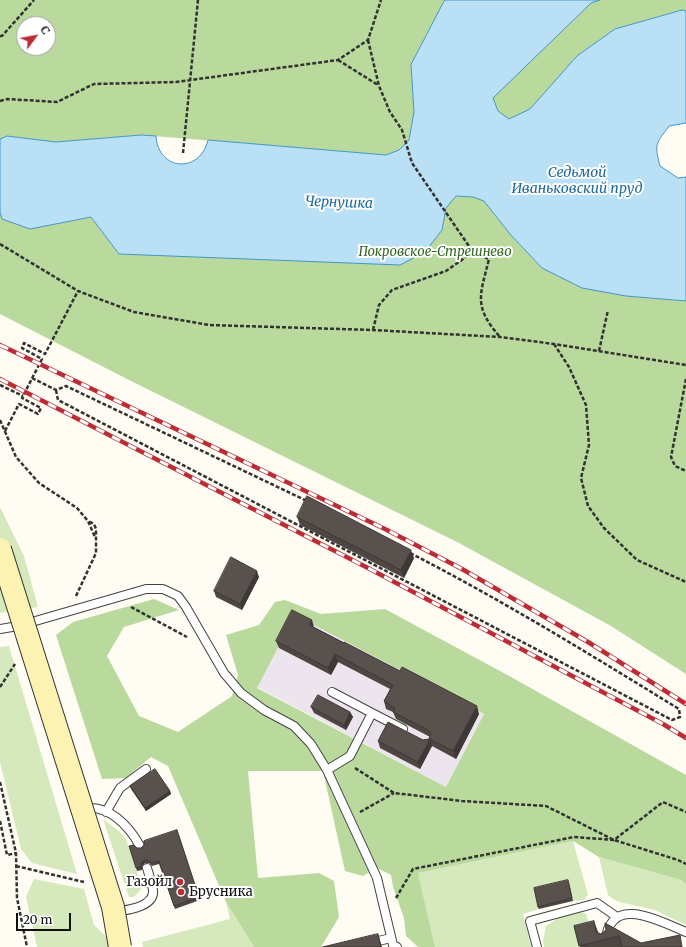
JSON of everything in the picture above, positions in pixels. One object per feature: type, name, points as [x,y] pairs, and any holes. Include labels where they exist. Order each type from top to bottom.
[{"type":"main road","points":[[0,549],[113,907],[120,947]]},
{"type":"lane","points":[[0,629],[18,626],[146,589],[163,589],[178,596],[224,673],[240,693],[264,710],[294,726],[311,744],[327,770],[377,878],[391,938],[393,944],[397,947]]},
{"type":"lane","points":[[18,626],[104,908],[110,913],[145,904],[151,899],[153,891],[147,868]]},
{"type":"lane","points":[[332,692],[414,735]]},
{"type":"lane","points":[[327,770],[350,756],[372,713]]},
{"type":"lane","points":[[106,812],[120,788],[146,769]]},
{"type":"lane","points":[[74,811],[93,806],[106,812],[124,823],[140,846]]},
{"type":"lane","points":[[536,947],[530,921],[597,903],[617,917]]},
{"type":"lane","points":[[607,947],[605,937],[610,924],[617,917],[628,914],[647,916],[686,932]]},
{"type":"lane","points":[[360,946],[391,938]]},
{"type":"path","points":[[0,36],[34,0]]},
{"type":"path","points":[[183,153],[198,0]]},
{"type":"path","points":[[381,0],[368,40],[379,86],[402,130],[412,163],[473,252],[489,259],[480,305],[487,322],[500,337]]},
{"type":"path","points":[[0,101],[7,99],[57,102],[94,84],[190,80],[338,60],[368,40]]},
{"type":"path","points":[[338,60],[379,86]]},
{"type":"path","points":[[0,244],[78,291],[134,312],[209,325],[373,330],[500,337],[686,365]]},
{"type":"path","points":[[373,330],[379,305],[392,290],[446,271],[473,252]]},
{"type":"path","points":[[23,396],[42,359],[22,348],[24,343],[45,354],[78,291]]},
{"type":"path","points":[[599,351],[608,310]]},
{"type":"path","points":[[554,344],[569,367],[586,405],[589,445],[581,478],[588,506],[604,528],[637,560],[686,582]]},
{"type":"path","points":[[32,378],[56,390],[66,386],[308,502]]},
{"type":"path","points":[[686,379],[671,457],[675,466],[686,471]]},
{"type":"path","points":[[0,385],[23,396],[22,398],[41,408],[38,414],[19,404],[5,431]]},
{"type":"path","points":[[56,390],[58,400],[672,720],[680,717],[679,709],[582,649],[458,577],[403,550]]},
{"type":"path","points":[[0,420],[16,457],[39,483],[76,508],[88,521],[96,537],[96,553],[68,612]]},
{"type":"path","points":[[124,603],[189,638]]},
{"type":"path","points":[[0,687],[18,659]]},
{"type":"path","points":[[343,760],[394,793],[462,801],[546,806],[614,840],[678,860],[686,864]]},
{"type":"path","points":[[0,782],[16,853],[17,898],[28,947]]},
{"type":"path","points":[[350,818],[394,793]]},
{"type":"path","points":[[389,926],[396,898],[412,869],[574,837],[614,840],[663,802],[686,812]]},
{"type":"path","points":[[0,821],[8,855],[16,853]]},
{"type":"path","points":[[16,866],[85,882]]},
{"type":"shaded area","points":[[295,615],[484,714],[446,787],[257,687]]},
{"type":"green space","points":[[0,0],[445,0],[411,65],[414,112],[409,140],[399,150],[386,155],[141,135],[56,142],[7,136],[0,139]]},
{"type":"green space","points":[[600,0],[686,0],[686,11],[682,10],[615,29],[577,56],[530,110],[509,119],[498,111],[492,98],[591,3]]},
{"type":"green space","name":"Покровское-Стрешнево","points":[[456,196],[474,197],[484,201],[510,234],[542,268],[626,296],[686,301],[686,674],[611,626],[459,543],[129,380],[0,314],[0,212],[2,219],[30,229],[91,217],[119,254],[442,230],[446,207]]},
{"type":"green space","points":[[0,507],[24,556],[38,607],[0,613]]},
{"type":"green space","points":[[154,599],[179,610],[124,627],[107,656],[139,716],[178,732],[232,696],[238,675],[226,635],[259,625],[275,602],[285,600],[321,614],[385,609],[511,677],[686,775],[686,884],[681,880],[599,857],[573,841],[418,873],[435,947],[418,947],[406,936],[404,918],[393,887],[391,875],[377,868],[363,876],[345,871],[323,771],[248,771],[258,878],[319,873],[334,881],[339,917],[321,947],[254,947],[226,902],[168,766],[151,757],[126,778],[102,779],[56,635],[73,622]],"holes":[[[295,615],[484,714],[446,787],[257,688]]]},
{"type":"green space","points":[[9,646],[77,874],[32,863],[21,849],[0,762],[0,647]]},
{"type":"green space","points":[[103,819],[120,832],[126,839],[141,884],[141,889],[134,897],[129,897]]},
{"type":"green space","points":[[573,841],[588,895],[584,900],[573,901],[569,883],[539,909],[523,914],[531,947],[435,947],[418,873]]},
{"type":"green space","points":[[599,857],[681,880],[686,884],[686,925],[655,910],[619,902],[613,899],[608,895]]},
{"type":"green space","points":[[34,879],[84,889],[94,925],[111,941],[131,940],[132,947],[37,947],[26,897]]},
{"type":"green space","points":[[226,902],[254,947],[143,947],[142,942],[230,919]]},
{"type":"green space","points":[[582,912],[586,914],[595,939],[579,944],[579,947],[544,947],[543,941],[546,926],[560,917]]},
{"type":"water","name":"Седьмой Иваньковский пруд","points":[[445,0],[600,0],[591,3],[493,98],[498,111],[509,119],[530,109],[577,56],[615,29],[682,10],[686,11],[686,123],[669,126],[657,144],[657,153],[660,166],[678,178],[686,177],[686,301],[626,296],[582,288],[542,268],[510,234],[484,201],[473,197],[456,196],[446,208],[442,230],[425,252],[400,265],[119,254],[91,217],[30,229],[2,219],[0,212],[0,139],[7,136],[56,142],[141,135],[156,136],[158,148],[164,156],[171,162],[180,164],[189,163],[197,159],[204,151],[208,140],[386,155],[399,150],[409,140],[414,112],[411,65]]},
{"type":"building","points":[[307,496],[411,550],[401,570],[297,517]]},
{"type":"building","points":[[231,557],[257,571],[240,604],[214,591]]},
{"type":"building","points":[[292,610],[312,620],[309,625],[400,671],[402,667],[477,706],[453,751],[430,739],[418,762],[378,741],[388,722],[423,740],[429,739],[431,734],[428,730],[393,712],[395,708],[384,701],[393,685],[335,654],[328,668],[276,641]]},
{"type":"building","points":[[318,695],[350,712],[344,725],[311,707]]},
{"type":"building","points":[[155,769],[170,791],[145,808],[130,786]]},
{"type":"building","name":"Газойл","points":[[177,830],[199,897],[174,906],[159,861],[151,863],[148,860],[144,860],[141,863],[141,867],[136,868],[129,846],[133,845],[137,848],[141,848],[144,845],[144,841]]},
{"type":"building","points":[[568,880],[572,898],[538,907],[534,888]]},
{"type":"building","points":[[594,921],[596,932],[601,934],[606,930],[605,923],[641,943],[680,935],[682,947],[622,947],[619,936],[579,946],[574,926]]},
{"type":"building","points":[[378,934],[381,947],[323,947]]},
{"type":"railway","points":[[0,345],[385,529],[462,569],[588,642],[686,704]]},
{"type":"railway","points":[[0,379],[366,567],[663,724],[686,738]]},
{"type":"place","name":"Газойл","points":[[180,882]]},
{"type":"place","name":"Брусника","points":[[181,892]]},
{"type":"water label","name":"Чернушка","points":[[339,203]]}]
